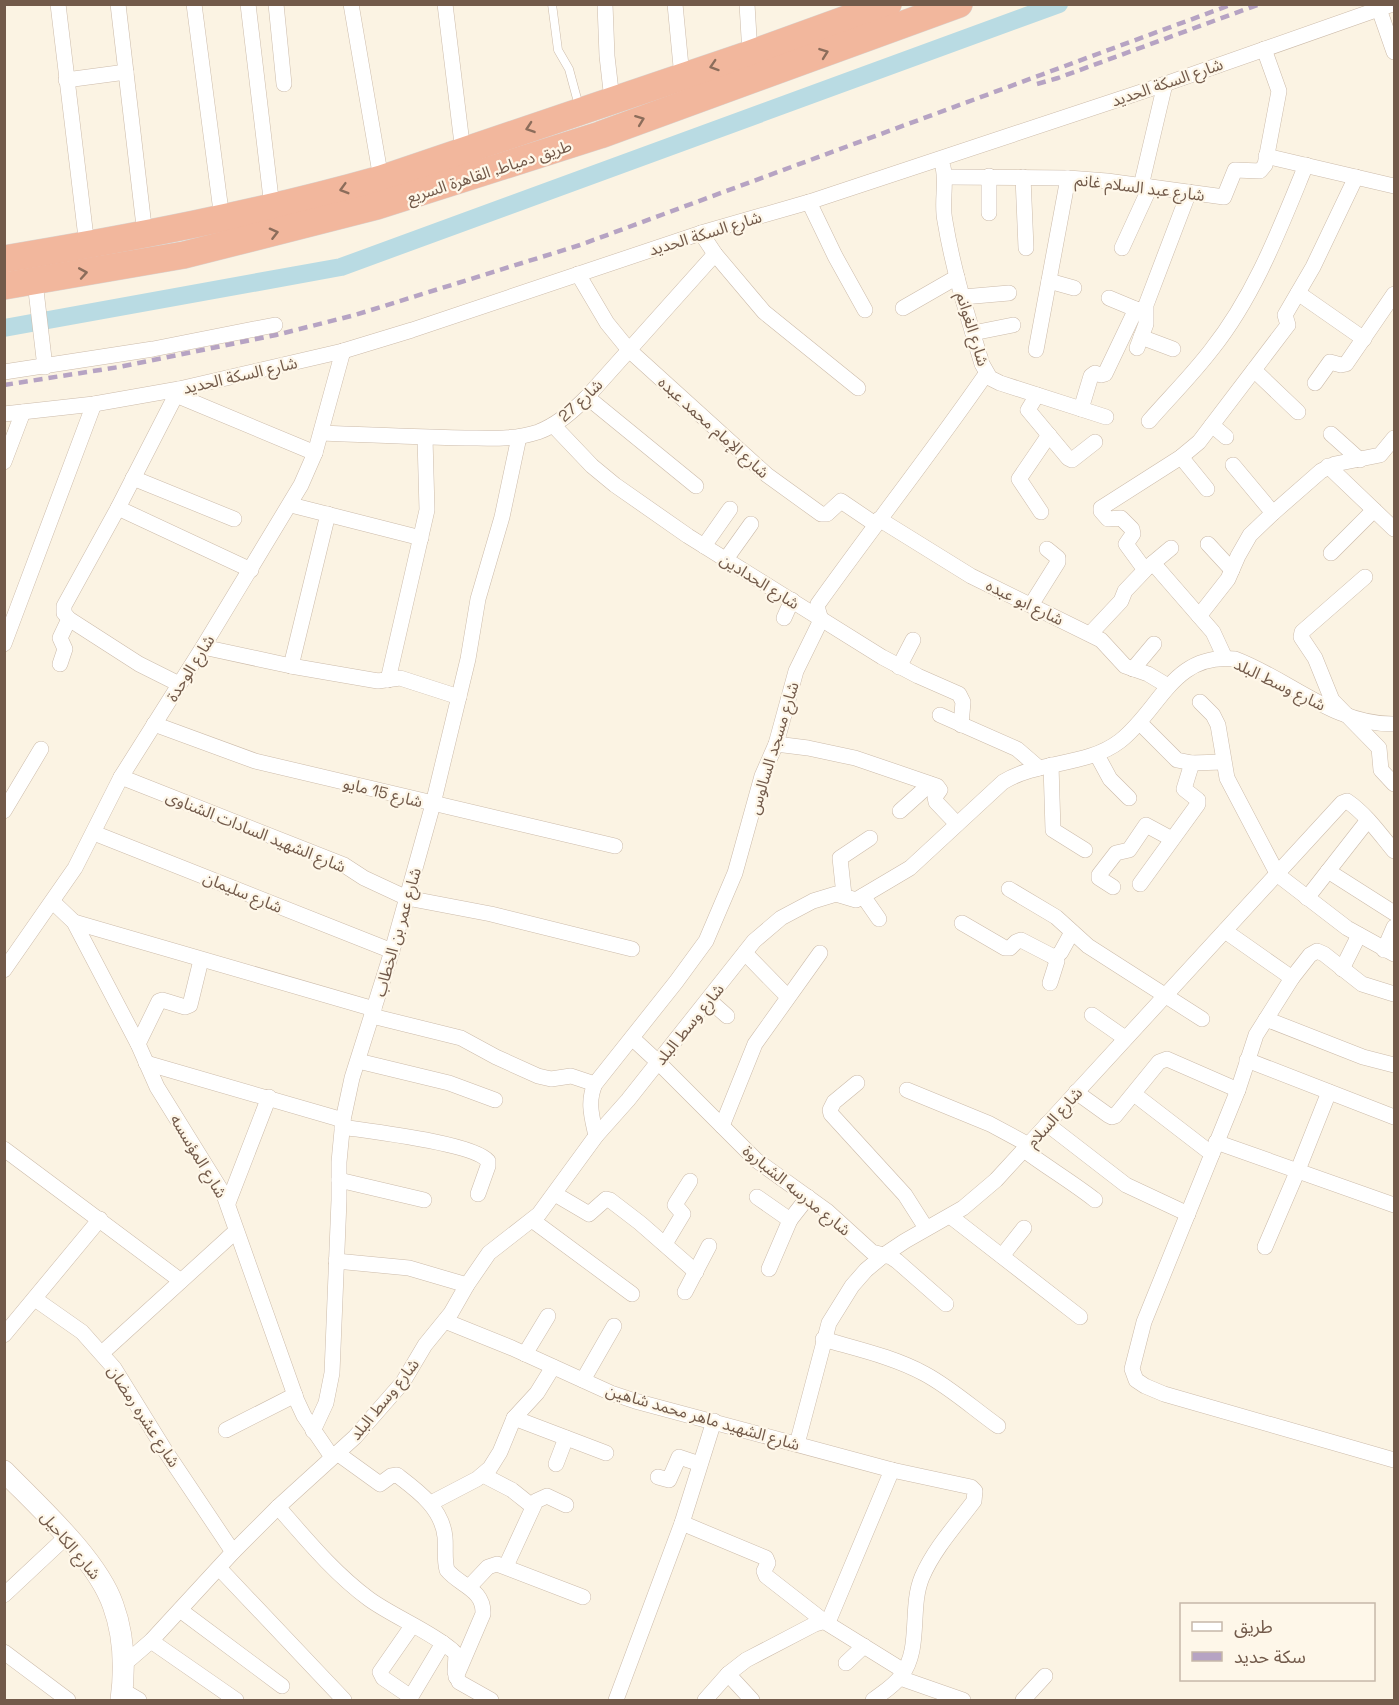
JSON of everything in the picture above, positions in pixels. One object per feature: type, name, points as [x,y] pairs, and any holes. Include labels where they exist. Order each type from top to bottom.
[{"type":"highway","name":"طريق دمياط, القاهرة السريع","points":[[4,260],[145,236],[381,179],[750,54],[861,9],[888,4]]},
{"type":"highway","name":"طريق دمياط, القاهرة السريع","points":[[4,286],[184,255],[330,219],[590,139],[959,4]]},
{"type":"highway","points":[[588,108],[578,127],[590,139]]},
{"type":"street","points":[[58,4],[87,246]]},
{"type":"street","points":[[118,4],[145,236]]},
{"type":"street","points":[[194,4],[222,219]]},
{"type":"street","points":[[248,4],[272,207]]},
{"type":"street","points":[[276,4],[284,84]]},
{"type":"street","points":[[351,4],[381,179]]},
{"type":"street","points":[[445,4],[463,152]]},
{"type":"street","points":[[588,108],[607,56],[605,4]]},
{"type":"street","points":[[675,4],[682,76]]},
{"type":"street","points":[[747,4],[750,54]]},
{"type":"street","points":[[1386,7],[1395,51]]},
{"type":"street","name":"شارع السكة الحديد","points":[[4,414],[178,392],[343,351],[701,233],[941,158],[1165,84],[1386,7]]},
{"type":"street","points":[[1264,49],[1279,91],[1266,156],[1395,186]]},
{"type":"street","points":[[66,80],[126,72]]},
{"type":"street","points":[[1122,248],[1146,186],[1165,84]]},
{"type":"street","name":"شارع عبد السلام غانم","points":[[945,177],[1068,178],[1224,197],[1235,170],[1260,171],[1264,168],[1266,156]]},
{"type":"street","name":"شارع الغوانم","points":[[941,158],[945,177],[944,217],[957,277],[986,374],[995,381],[1106,417]]},
{"type":"street","points":[[1149,422],[1219,353],[1236,313],[1267,256],[1306,165]]},
{"type":"street","points":[[989,176],[989,213]]},
{"type":"street","points":[[1023,177],[1026,248]]},
{"type":"street","points":[[1225,658],[1216,637],[1199,616],[1126,544],[1133,534],[1132,529],[1120,517],[1108,519],[1101,508],[1181,457],[1199,442],[1288,325],[1285,316],[1313,267],[1356,177]]},
{"type":"street","points":[[1036,350],[1068,178]]},
{"type":"street","points":[[1081,409],[1091,376],[1095,373],[1105,374],[1146,305],[1189,192]]},
{"type":"street","points":[[809,201],[835,256],[865,310]]},
{"type":"street","points":[[701,233],[715,254],[764,312],[858,388]]},
{"type":"street","name":"شارع 27","points":[[321,433],[425,438],[519,437],[538,432],[571,413],[587,398],[715,254]]},
{"type":"street","name":"شارع الإمام محمد عبده","points":[[578,274],[607,323],[628,350],[759,468],[821,514],[827,514],[841,501],[877,521]]},
{"type":"street","points":[[903,308],[957,277]]},
{"type":"street","points":[[1049,281],[1074,288]]},
{"type":"street","points":[[35,282],[45,367]]},
{"type":"street","points":[[963,297],[1009,293]]},
{"type":"street","points":[[1298,294],[1364,339]]},
{"type":"street","points":[[1315,383],[1330,362],[1346,364],[1395,294]]},
{"type":"street","points":[[1109,298],[1141,311],[1146,324],[1139,342],[1173,349]]},
{"type":"street","points":[[4,372],[153,350],[275,325]]},
{"type":"street","points":[[973,333],[1013,325]]},
{"type":"street","name":"شارع الوحدة","points":[[4,970],[75,868],[121,777],[291,505],[315,453],[343,351]]},
{"type":"street","points":[[1254,370],[1298,412]]},
{"type":"street","name":"شارع مسجد السالوس","points":[[594,1084],[706,941],[735,873],[762,776],[776,744],[799,663],[821,618],[818,604],[877,521],[934,449],[986,374]]},
{"type":"street","points":[[179,684],[130,658],[69,619],[64,613],[66,599],[118,508],[178,392],[315,453]]},
{"type":"street","points":[[1037,395],[1028,410],[1068,458],[1072,460],[1095,442]]},
{"type":"street","points":[[587,398],[696,486]]},
{"type":"street","points":[[4,644],[94,404]]},
{"type":"street","points":[[4,462],[24,412]]},
{"type":"street","name":"شارع الحدادين","points":[[553,425],[592,466],[634,500],[899,667],[961,696],[963,702],[961,724]]},
{"type":"street","points":[[1212,425],[1226,436]]},
{"type":"street","points":[[1331,434],[1360,460]]},
{"type":"street","points":[[1041,512],[1019,479],[1049,435]]},
{"type":"street","name":"شارع عمر بن الخطاب","points":[[313,1431],[329,1388],[342,1124],[358,1061],[392,951],[433,804],[468,659],[478,599],[502,517],[519,437]]},
{"type":"street","points":[[388,680],[427,510],[425,438]]},
{"type":"street","points":[[1199,616],[1228,579],[1250,535],[1273,513],[1328,466],[1389,458],[1395,438]]},
{"type":"street","points":[[1181,457],[1207,489]]},
{"type":"street","points":[[1233,465],[1273,513]]},
{"type":"street","points":[[1328,466],[1395,529]]},
{"type":"street","points":[[133,478],[234,519]]},
{"type":"street","points":[[291,505],[420,538]]},
{"type":"street","points":[[118,508],[251,570]]},
{"type":"street","points":[[704,546],[730,509]]},
{"type":"street","points":[[1331,553],[1374,510]]},
{"type":"street","points":[[291,666],[328,514]]},
{"type":"street","name":"شارع ابو عبده","points":[[877,521],[971,576],[1090,634],[1107,645],[1119,661],[1168,686]]},
{"type":"street","points":[[726,559],[751,524]]},
{"type":"street","points":[[1208,544],[1232,570]]},
{"type":"street","points":[[1090,634],[1121,601],[1125,591],[1171,548]]},
{"type":"street","points":[[1031,605],[1058,562],[1058,558],[1047,549]]},
{"type":"street","points":[[1365,577],[1301,634],[1302,640],[1315,658],[1332,700],[1374,742],[1380,753],[1381,770],[1395,784]]},
{"type":"street","points":[[784,618],[792,600]]},
{"type":"street","points":[[60,664],[65,649],[60,638],[69,619]]},
{"type":"street","points":[[899,667],[913,640]]},
{"type":"street","points":[[1133,669],[1154,644]]},
{"type":"street","points":[[203,647],[291,666],[378,681],[396,677],[459,697]]},
{"type":"street","name":"شارع وسط البلد","points":[[122,1666],[151,1641],[278,1507],[355,1437],[403,1382],[489,1253],[532,1220],[555,1194],[596,1136],[709,1000],[754,941],[781,918],[813,901],[832,895],[844,895],[853,900],[910,868],[1003,782],[1022,772],[1097,754],[1118,743],[1140,723],[1168,686],[1184,670],[1196,664],[1225,658],[1244,663],[1347,716],[1369,723],[1395,724]]},
{"type":"street","points":[[1200,702],[1218,725],[1227,777],[1278,875],[1359,935],[1389,952],[1395,927]]},
{"type":"street","points":[[940,715],[1017,749],[1045,766],[1053,830],[1085,850]]},
{"type":"street","points":[[1140,723],[1173,757],[1192,763],[1223,762]]},
{"type":"street","name":"شارع 15 مايو","points":[[154,724],[255,761],[615,846]]},
{"type":"street","points":[[776,744],[816,749],[855,758],[930,784],[939,788],[936,802],[957,824]]},
{"type":"street","points":[[4,811],[41,749]]},
{"type":"street","points":[[1097,754],[1110,779],[1129,798]]},
{"type":"street","points":[[1140,884],[1198,802],[1184,789],[1192,763]]},
{"type":"street","name":"شارع الشهيد السادات الشناوى","points":[[121,777],[344,865],[364,878],[407,898],[491,914],[633,949]]},
{"type":"street","points":[[900,811],[930,784]]},
{"type":"street","name":"شارع السلام","points":[[798,1444],[824,1339],[839,1304],[866,1270],[884,1256],[977,1197],[1026,1148],[1342,804],[1349,803],[1368,820]]},
{"type":"street","points":[[1307,898],[1368,820],[1389,833],[1395,851]]},
{"type":"street","points":[[1113,887],[1099,878],[1099,875],[1116,853],[1129,850],[1146,825],[1172,839]]},
{"type":"street","name":"شارع سليمان","points":[[94,833],[392,951]]},
{"type":"street","points":[[844,895],[840,858],[870,838]]},
{"type":"street","points":[[1328,871],[1393,909]]},
{"type":"street","points":[[1009,889],[1056,917],[1088,945],[1202,1019]]},
{"type":"street","points":[[862,896],[879,919]]},
{"type":"street","name":"شارع المؤسسه","points":[[53,902],[74,922],[138,1044],[157,1087],[228,1203],[236,1231],[296,1395],[313,1431],[335,1455],[380,1484],[391,1476],[397,1475],[431,1503]]},
{"type":"street","points":[[74,922],[461,1038],[538,1076],[551,1079],[571,1076],[594,1084],[590,1094],[589,1108],[596,1136]]},
{"type":"street","points":[[962,923],[1005,948],[1010,948],[1022,940],[1055,958]]},
{"type":"street","points":[[1055,958],[1072,932]]},
{"type":"street","points":[[1225,932],[1292,978]]},
{"type":"street","points":[[1342,969],[1359,935]]},
{"type":"street","points":[[1395,994],[1362,984],[1317,951],[1310,955],[1292,978],[1256,1035],[1238,1090],[1144,1322],[1132,1369],[1137,1380],[1164,1394],[1395,1460]]},
{"type":"street","points":[[722,1126],[749,1056],[820,952]]},
{"type":"street","points":[[745,953],[788,997]]},
{"type":"street","points":[[1050,983],[1056,964],[1055,958]]},
{"type":"street","points":[[138,1044],[159,1001],[185,1007],[190,1005],[201,960]]},
{"type":"street","points":[[709,1000],[727,1016]]},
{"type":"street","points":[[1092,1015],[1125,1038]]},
{"type":"street","points":[[1266,1019],[1363,1057],[1395,1065]]},
{"type":"street","name":"شارع مدرسه الشباروة","points":[[632,1038],[756,1160],[827,1211],[872,1252],[897,1261],[946,1304]]},
{"type":"street","points":[[1076,1092],[1112,1118],[1119,1114],[1159,1062],[1167,1059],[1238,1090]]},
{"type":"street","points":[[1246,1060],[1395,1118]]},
{"type":"street","points":[[358,1061],[449,1083],[495,1100]]},
{"type":"street","points":[[146,1062],[269,1097],[342,1124],[431,1140],[481,1155],[488,1161],[488,1166],[478,1194]]},
{"type":"street","points":[[856,1083],[832,1105],[831,1114],[905,1195],[927,1228]]},
{"type":"street","points":[[907,1090],[990,1124],[1095,1200]]},
{"type":"street","points":[[1265,1247],[1329,1092]]},
{"type":"street","points":[[1134,1094],[1214,1148],[1298,1170],[1395,1205]]},
{"type":"street","points":[[228,1203],[269,1097]]},
{"type":"street","points":[[1047,1124],[1131,1188],[1188,1214]]},
{"type":"street","points":[[4,1149],[181,1281]]},
{"type":"street","points":[[339,1180],[424,1200]]},
{"type":"street","points":[[665,1244],[682,1217],[682,1211],[675,1205],[690,1181]]},
{"type":"street","points":[[555,1194],[589,1214],[606,1199],[610,1200],[696,1272]]},
{"type":"street","points":[[757,1197],[790,1220]]},
{"type":"street","points":[[769,1269],[790,1220],[808,1197]]},
{"type":"street","points":[[950,1216],[1080,1317]]},
{"type":"street","points":[[4,1335],[100,1219]]},
{"type":"street","points":[[532,1220],[632,1294]]},
{"type":"street","points":[[1002,1256],[1024,1228]]},
{"type":"street","points":[[102,1353],[236,1231]]},
{"type":"street","points":[[685,1292],[709,1246]]},
{"type":"street","points":[[336,1261],[409,1268],[467,1285]]},
{"type":"street","name":"شارع عشره رمضان","points":[[35,1299],[82,1332],[102,1353],[123,1381],[166,1452],[233,1552]]},
{"type":"street","points":[[525,1354],[548,1316]]},
{"type":"street","name":"شارع الشهيد ماهر محمد شاهين","points":[[445,1321],[635,1401],[892,1470],[970,1487],[975,1491],[974,1501],[933,1555],[921,1579],[915,1603],[915,1625],[911,1650],[902,1674]]},
{"type":"street","points":[[583,1380],[614,1326]]},
{"type":"street","points":[[824,1339],[898,1362],[925,1374],[998,1426]]},
{"type":"street","points":[[456,1677],[483,1614],[482,1602],[480,1597],[447,1570],[444,1530],[431,1503],[483,1475],[496,1460],[514,1418],[537,1393],[553,1366]]},
{"type":"street","points":[[226,1430],[296,1395]]},
{"type":"street","points":[[514,1418],[606,1453]]},
{"type":"street","points":[[616,1701],[682,1523],[714,1421]]},
{"type":"street","points":[[556,1464],[566,1438]]},
{"type":"street","points":[[658,1477],[669,1480],[679,1457],[700,1464]]},
{"type":"street","points":[[705,1701],[728,1674],[746,1660],[815,1624],[825,1622],[831,1616],[892,1470]]},
{"type":"street","name":"شارع الكاحيل","points":[[5,1471],[90,1564],[107,1591],[118,1620],[127,1697]]},
{"type":"street","points":[[483,1475],[512,1490],[532,1506]]},
{"type":"street","points":[[506,1566],[532,1506],[541,1497],[547,1496],[566,1504]]},
{"type":"street","points":[[278,1507],[345,1580],[369,1599],[443,1643],[456,1654],[456,1677],[483,1699]]},
{"type":"street","points":[[682,1523],[766,1558],[768,1563],[764,1571],[766,1576],[825,1622],[864,1646],[902,1674],[963,1701]]},
{"type":"street","points":[[4,1595],[66,1537]]},
{"type":"street","points":[[469,1587],[488,1568],[497,1564],[583,1597]]},
{"type":"street","points":[[219,1568],[344,1701]]},
{"type":"street","points":[[180,1610],[282,1686]]},
{"type":"street","points":[[412,1626],[380,1672],[383,1678],[410,1699],[443,1643]]},
{"type":"street","points":[[151,1641],[236,1701]]},
{"type":"street","points":[[846,1663],[864,1646]]},
{"type":"street","points":[[4,1652],[69,1701]]},
{"type":"street","points":[[728,1674],[752,1701]]},
{"type":"street","points":[[873,1701],[902,1674]]},
{"type":"street","points":[[1023,1701],[1045,1676]]},
{"type":"lane","points":[[552,4],[558,50],[588,108]]},
{"type":"waterway","points":[[4,328],[341,267],[1059,4]]},
{"type":"railway","points":[[4,385],[119,367],[276,335],[355,315],[580,245],[1233,4]]},
{"type":"railway","points":[[1037,84],[1260,4]]}]
